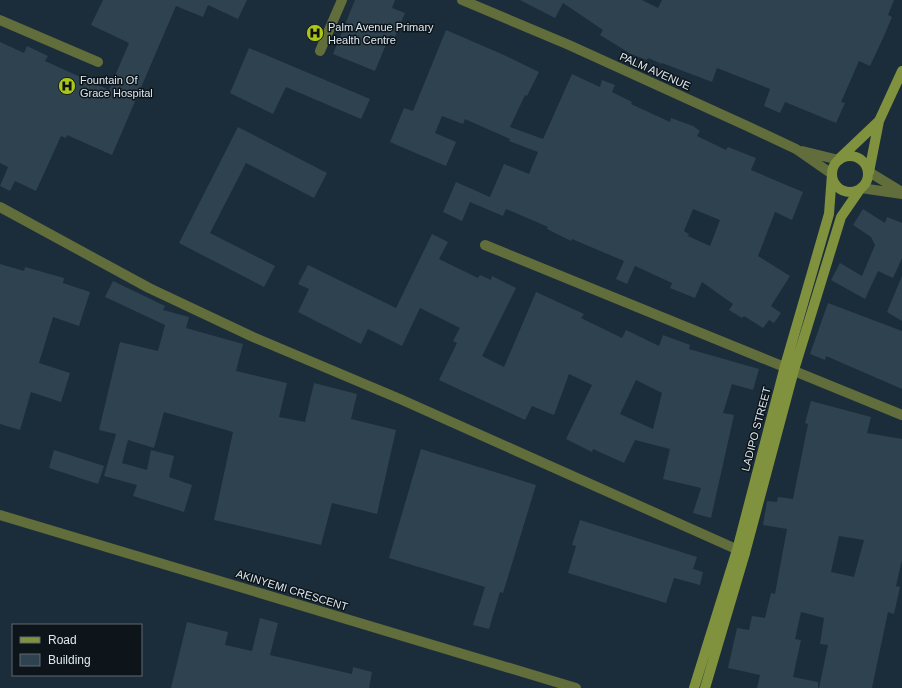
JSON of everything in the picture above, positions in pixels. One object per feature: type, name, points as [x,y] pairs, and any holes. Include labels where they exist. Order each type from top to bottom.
[{"type":"main road","points":[[879,120],[839,160],[833,169],[832,174],[836,184],[845,191],[856,191],[861,188],[868,178],[879,120],[902,71]]},
{"type":"main road","points":[[839,160],[849,156],[855,156],[864,162],[869,172]]},
{"type":"main road","name":"LADIPO STREET","points":[[705,688],[790,368],[829,214],[832,174]]},
{"type":"main road","name":"LADIPO STREET","points":[[790,368],[841,217],[861,188]]},
{"type":"main road","name":"LADIPO STREET","points":[[694,688],[741,551]]},
{"type":"street","points":[[320,51],[342,0]]},
{"type":"street","name":"PALM AVENUE","points":[[462,0],[568,45],[796,149],[832,174]]},
{"type":"street","points":[[0,20],[98,62]]},
{"type":"street","points":[[796,149],[839,160]]},
{"type":"street","points":[[869,172],[902,193]]},
{"type":"street","points":[[861,188],[902,193]]},
{"type":"street","points":[[0,207],[149,288],[239,330],[400,399],[741,551]]},
{"type":"street","points":[[485,245],[902,414]]},
{"type":"street","name":"AKINYEMI CRESCENT","points":[[0,515],[576,688]]},
{"type":"building","points":[[103,0],[247,0],[238,19],[208,5],[203,17],[176,6],[112,155],[67,135],[66,138],[61,136],[36,191],[15,181],[10,191],[0,186],[8,167],[0,163],[0,42],[24,53],[27,46],[48,56],[45,61],[109,90],[129,43],[91,25]]},
{"type":"building","points":[[355,0],[395,0],[392,8],[405,13],[395,37],[390,35],[375,71],[333,54]]},
{"type":"building","points":[[520,0],[642,0],[658,8],[662,0],[894,0],[888,15],[892,17],[870,66],[859,61],[841,102],[845,103],[836,123],[785,102],[780,113],[764,106],[770,89],[717,68],[712,82],[648,58],[647,60],[631,54],[600,35],[603,30],[563,3],[555,18]]},
{"type":"building","points":[[446,30],[539,72],[527,96],[525,95],[510,127],[543,139],[572,74],[600,87],[602,80],[615,85],[612,92],[632,102],[631,104],[670,122],[671,118],[693,126],[700,131],[697,136],[726,150],[728,147],[756,158],[751,170],[803,192],[792,220],[775,212],[758,256],[790,276],[771,306],[781,313],[774,323],[769,320],[763,328],[744,316],[742,318],[729,310],[733,304],[702,282],[695,298],[670,288],[672,283],[635,266],[627,284],[616,279],[624,261],[572,239],[571,241],[547,229],[548,227],[506,209],[503,216],[470,202],[462,221],[443,212],[456,182],[490,197],[504,164],[529,174],[538,152],[509,141],[510,139],[465,119],[463,124],[442,116],[435,133],[456,142],[446,166],[390,142],[404,108],[413,111]],"holes":[[[693,209],[720,220],[710,246],[688,236],[689,234],[684,231]]]},
{"type":"building","points":[[249,48],[370,99],[361,119],[286,87],[273,114],[230,93]]},
{"type":"building","points":[[238,127],[327,173],[314,198],[246,163],[210,233],[275,266],[264,287],[179,243]]},
{"type":"building","points":[[863,209],[885,223],[887,217],[902,223],[902,258],[893,278],[878,271],[865,299],[831,280],[840,263],[862,276],[875,245],[871,237],[853,225]]},
{"type":"building","points":[[432,234],[448,242],[439,259],[478,278],[480,275],[491,280],[492,276],[516,288],[482,356],[504,367],[536,292],[584,314],[581,318],[622,338],[626,330],[659,346],[663,335],[690,345],[689,349],[759,369],[753,390],[732,384],[723,413],[734,415],[711,518],[693,513],[701,488],[663,479],[670,449],[635,440],[624,463],[593,449],[592,452],[566,439],[592,385],[569,374],[554,415],[532,406],[525,420],[439,380],[457,343],[453,341],[460,328],[420,308],[402,346],[368,329],[361,344],[298,312],[309,289],[298,284],[308,265],[396,308]],"holes":[[[636,380],[662,393],[653,429],[620,414]]]},
{"type":"building","points":[[0,264],[24,271],[25,267],[64,278],[63,283],[90,292],[79,326],[53,317],[39,363],[70,373],[61,402],[31,392],[20,430],[0,424]]},
{"type":"building","points":[[902,276],[902,321],[887,312]]},
{"type":"building","points":[[113,281],[165,306],[163,310],[189,317],[186,328],[243,344],[236,371],[287,383],[279,417],[305,422],[314,383],[357,394],[351,419],[396,430],[377,514],[332,503],[321,545],[214,520],[233,432],[164,412],[154,448],[128,440],[122,463],[147,470],[151,450],[174,456],[169,477],[192,485],[184,512],[133,496],[137,485],[104,476],[116,434],[99,430],[120,342],[158,351],[165,325],[105,297]]},
{"type":"building","points":[[828,303],[902,331],[902,389],[826,356],[825,360],[810,354]]},
{"type":"building","points":[[811,401],[871,417],[867,433],[902,439],[902,560],[896,586],[900,587],[894,614],[888,612],[872,688],[819,688],[828,645],[820,644],[824,618],[801,612],[795,639],[801,640],[793,677],[818,682],[818,688],[757,688],[760,675],[728,668],[737,628],[749,630],[752,616],[765,618],[771,593],[775,594],[787,529],[763,525],[767,501],[777,502],[778,497],[793,499],[808,424],[805,423]],"holes":[[[839,536],[864,540],[854,577],[831,572]]]},
{"type":"building","points":[[421,449],[536,485],[503,593],[500,592],[489,629],[473,625],[485,587],[389,558]]},
{"type":"building","points":[[54,450],[104,466],[98,484],[49,468]]},
{"type":"building","points":[[580,520],[697,557],[693,569],[703,572],[700,585],[674,578],[666,603],[568,573],[576,546],[572,545]]},
{"type":"building","points":[[260,618],[278,623],[270,655],[352,674],[353,667],[372,672],[369,688],[171,688],[187,622],[228,632],[225,645],[252,651]]},
{"type":"place","name":"Palm Avenue Primary Health Centre","points":[[315,33]]},
{"type":"place","name":"Fountain Of Grace Hospital","points":[[67,86]]}]
